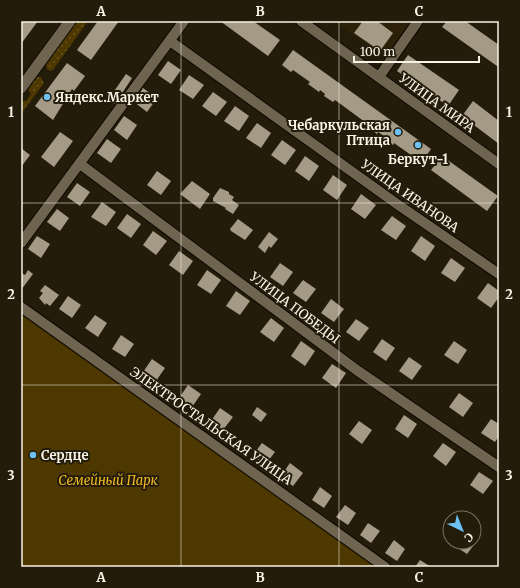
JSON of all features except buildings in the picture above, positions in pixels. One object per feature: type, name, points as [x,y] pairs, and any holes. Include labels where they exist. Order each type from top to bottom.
[{"type":"street","points":[[21,88],[70,21]]},
{"type":"street","points":[[21,243],[184,21]]},
{"type":"street","name":"УЛИЦА МИРА","points":[[301,21],[499,164]]},
{"type":"street","points":[[379,77],[418,21]]},
{"type":"street","name":"УЛИЦА ИВАНОВА","points":[[170,41],[397,204],[499,274]]},
{"type":"street","name":"УЛИЦА ПОБЕДЫ","points":[[80,164],[358,371],[499,467]]},
{"type":"street","name":"ЭЛЕКТРОСТАЛЬСКАЯ УЛИЦА","points":[[21,307],[385,567]]},
{"type":"shaded area","points":[[337,21],[411,21],[385,57],[336,23]]},
{"type":"green space","points":[[77,21],[88,21],[53,70],[50,71],[47,69],[46,65]]},
{"type":"green space","points":[[37,77],[41,77],[44,83],[21,114],[21,101],[26,101],[31,94],[28,90]]},
{"type":"green space","name":"Семейный Парк","points":[[21,311],[379,567],[21,567]]},
{"type":"place","name":"Яндекс.Маркет","points":[[47,97]]},
{"type":"place","name":"Чебаркульская Птица","points":[[398,132]]},
{"type":"place","name":"Беркут-1","points":[[418,145]]},
{"type":"place","name":"Сердце","points":[[33,455]]}]
